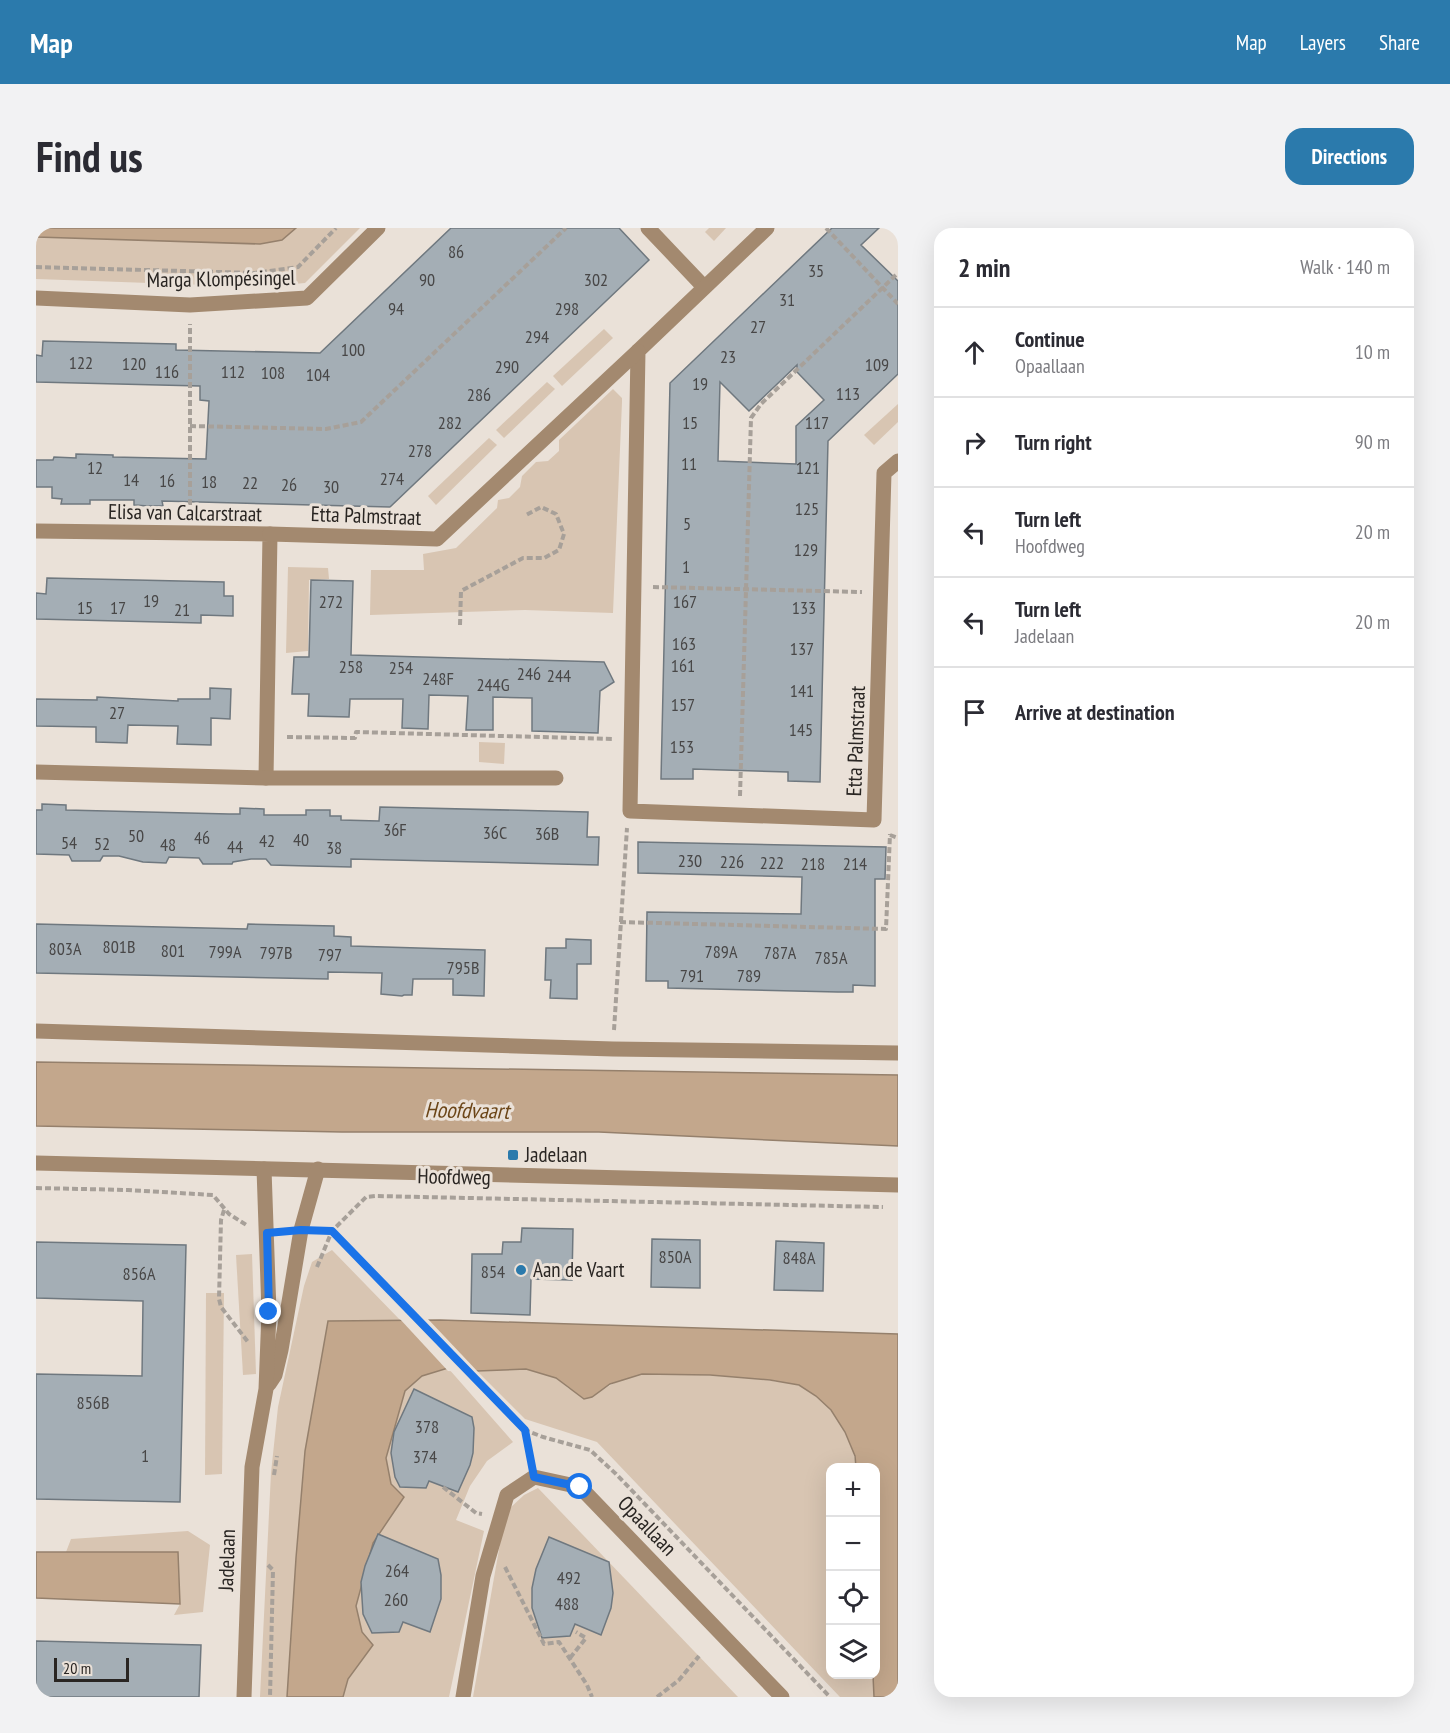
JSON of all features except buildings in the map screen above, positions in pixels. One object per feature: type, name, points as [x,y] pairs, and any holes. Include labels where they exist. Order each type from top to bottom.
[{"type":"street","name":"Marga Klompésingel","points":[[36,298],[190,305],[307,298],[378,228]]},
{"type":"street","points":[[648,228],[704,287]]},
{"type":"street","name":"Etta Palmstraat","points":[[270,534],[437,539],[767,228]]},
{"type":"street","points":[[630,811],[638,351]]},
{"type":"street","name":"Etta Palmstraat","points":[[630,811],[874,820],[884,473],[898,461]]},
{"type":"street","name":"Elisa van Calcarstraat","points":[[36,531],[270,534],[266,778]]},
{"type":"street","points":[[36,772],[266,778],[556,778]]},
{"type":"street","points":[[36,1031],[613,1049],[898,1053]]},
{"type":"street","name":"Hoofdweg","points":[[36,1163],[898,1185]]},
{"type":"street","name":"Jadelaan","points":[[244,1697],[252,1467],[266,1389],[267,1365],[269,1312],[264,1169]]},
{"type":"street","name":"Jadelaan","points":[[266,1389],[275,1375],[281,1350],[301,1230],[318,1169]]},
{"type":"street","points":[[463,1697],[483,1576],[507,1495],[534,1477]]},
{"type":"street","name":"Opaallaan","points":[[534,1477],[580,1487],[782,1697]]},
{"type":"path","points":[[36,267],[266,272],[298,267],[336,228]]},
{"type":"path","points":[[190,426],[327,429],[361,422],[566,228]]},
{"type":"path","points":[[826,228],[898,304]]},
{"type":"path","points":[[740,815],[751,418],[761,404],[898,273]]},
{"type":"path","points":[[189,533],[190,305]]},
{"type":"path","points":[[460,625],[461,591],[524,558],[544,558],[559,550],[564,534],[556,514],[541,507],[526,515]]},
{"type":"path","points":[[634,586],[881,592]]},
{"type":"path","points":[[267,736],[355,738],[356,732],[631,739]]},
{"type":"path","points":[[613,1049],[625,840],[630,811]]},
{"type":"path","points":[[620,922],[886,929],[890,834]]},
{"type":"path","points":[[36,1188],[213,1195],[224,1209],[246,1226],[267,1233]]},
{"type":"path","name":"Hoofdweg","points":[[332,1231],[366,1197],[376,1196],[886,1207]]},
{"type":"path","points":[[224,1209],[221,1220],[219,1299],[221,1307],[267,1365]]},
{"type":"path","points":[[301,1230],[332,1231],[525,1430],[590,1450],[616,1474],[830,1697]]},
{"type":"path","points":[[525,1430],[534,1477]]},
{"type":"path","points":[[443,1487],[476,1513],[501,1517]]},
{"type":"path","points":[[493,1543],[544,1644],[559,1642],[588,1685],[592,1697]]},
{"type":"path","points":[[570,1658],[586,1638],[576,1632]]},
{"type":"path","points":[[657,1697],[679,1680],[699,1656]]},
{"type":"shaded area","points":[[296,228],[360,228],[305,283],[261,287],[36,279],[36,237],[260,244],[282,240]]},
{"type":"shaded area","points":[[709,228],[726,228],[714,241],[705,232]]},
{"type":"shaded area","points":[[604,329],[613,338],[562,386],[553,376]]},
{"type":"shaded area","points":[[547,382],[555,389],[504,438],[496,430]]},
{"type":"shaded area","points":[[613,389],[622,398],[622,402],[613,613],[525,610],[370,615],[371,570],[424,570],[423,554],[456,548],[497,508],[498,500],[509,498],[520,487],[522,476],[536,462],[548,461],[559,451],[559,440]]},
{"type":"shaded area","points":[[898,404],[898,422],[874,445],[864,435]]},
{"type":"shaded area","points":[[489,438],[497,445],[436,505],[428,496]]},
{"type":"shaded area","points":[[288,567],[328,568],[329,579],[309,580],[308,651],[286,653]]},
{"type":"shaded area","points":[[479,742],[505,743],[504,764],[479,762]]},
{"type":"shaded area","points":[[332,1250],[401,1321],[328,1321],[305,1451],[287,1697],[260,1697],[271,1473],[278,1407],[304,1286],[312,1262]]},
{"type":"shaded area","points":[[252,1254],[256,1374],[243,1375],[236,1255]]},
{"type":"shaded area","points":[[206,1293],[224,1293],[222,1474],[205,1475]]},
{"type":"shaded area","points":[[448,1368],[513,1442],[487,1461],[470,1486],[456,1520],[484,1531],[449,1697],[343,1697],[348,1679],[373,1645],[362,1632],[356,1606],[373,1543],[404,1497],[391,1484],[386,1458],[405,1391],[422,1376]]},
{"type":"shaded area","points":[[526,1369],[556,1378],[568,1388],[592,1397],[622,1380],[642,1374],[738,1377],[791,1383],[802,1387],[822,1401],[831,1410],[845,1432],[855,1463],[826,1463],[826,1679],[873,1679],[874,1697],[840,1697],[597,1442],[525,1419],[477,1371]]},
{"type":"shaded area","points":[[538,1488],[738,1697],[473,1697],[501,1538],[510,1508],[524,1495]]},
{"type":"shaded area","points":[[188,1531],[210,1545],[203,1612],[174,1615],[180,1604],[178,1552],[66,1552],[71,1539]]},
{"type":"water","points":[[36,228],[296,228],[282,240],[260,244],[36,237]]},
{"type":"water","name":"Hoofdvaart","points":[[36,1062],[898,1075],[898,1146],[599,1132],[342,1132],[36,1126]]},
{"type":"water","points":[[440,1320],[898,1334],[898,1697],[874,1697],[873,1679],[880,1679],[880,1463],[856,1463],[845,1432],[831,1410],[816,1396],[799,1385],[770,1380],[710,1375],[642,1374],[610,1384],[592,1397],[584,1399],[556,1378],[526,1369],[477,1371],[448,1368],[422,1376],[405,1391],[386,1458],[391,1484],[404,1497],[373,1543],[356,1606],[362,1632],[373,1645],[348,1679],[343,1697],[287,1697],[305,1451],[328,1321]]},
{"type":"water","points":[[36,1552],[178,1552],[180,1604],[36,1598]]},
{"type":"pier","points":[[399,1318],[427,1318],[479,1373],[448,1371]]},
{"type":"place","name":"Jadelaan","points":[[513,1155]]},
{"type":"place","name":"Aan de Vaart","points":[[521,1270]]},
{"type":"route","points":[[269,1312],[267,1233],[301,1230],[332,1231],[525,1430],[534,1477],[580,1487]]}]
